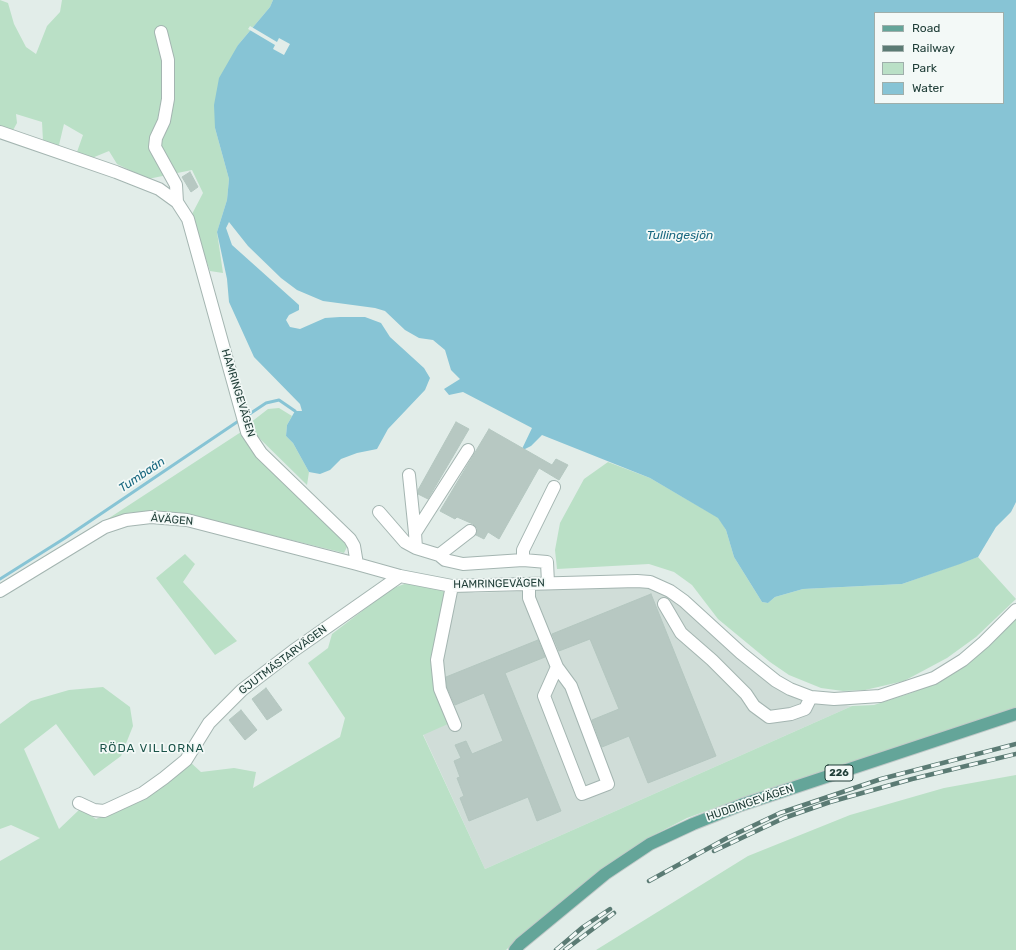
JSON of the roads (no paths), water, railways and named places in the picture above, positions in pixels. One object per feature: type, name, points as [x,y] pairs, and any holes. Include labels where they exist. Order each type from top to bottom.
[{"type":"main road","name":"HUDDINGEVÄGEN","points":[[515,950],[520,944],[605,874],[650,844],[693,824],[741,805],[1016,714]]},
{"type":"street","points":[[161,32],[168,60],[168,99],[164,122],[156,138],[155,147],[176,185],[177,202]]},
{"type":"street","name":"HAMRINGEVÄGEN","points":[[0,132],[145,183],[159,189],[177,202],[188,219],[247,432],[261,453],[350,538],[354,546],[357,564],[400,576],[452,586],[637,581],[650,582],[670,591],[684,601],[766,674],[790,689],[811,697],[834,699],[880,696],[934,678],[963,660],[984,642],[1016,610]]},
{"type":"street","points":[[415,534],[468,450]]},
{"type":"street","points":[[409,475],[416,548]]},
{"type":"street","points":[[523,560],[523,550],[554,487]]},
{"type":"street","points":[[379,512],[405,542],[416,548],[439,555],[445,560],[463,564],[523,560],[547,562],[548,583]]},
{"type":"street","name":"ÅVÄGEN","points":[[0,591],[105,528],[126,520],[151,517],[187,520],[357,564]]},
{"type":"street","points":[[439,555],[470,530]]},
{"type":"street","name":"GJUTMÄSTARVÄGEN","points":[[79,803],[94,810],[104,811],[142,793],[164,778],[186,760],[209,724],[242,690],[293,651],[400,576]]},
{"type":"street","points":[[529,584],[529,598],[557,667],[571,686],[608,784],[582,794],[544,696],[557,667]]},
{"type":"street","points":[[452,586],[437,660],[440,689],[455,725]]},
{"type":"street","points":[[664,604],[681,633],[712,660],[746,694],[754,706],[769,717],[791,714],[805,709],[811,697]]},
{"type":"water","name":"Tullingesjön","points":[[273,0],[1016,0],[1016,502],[1011,512],[996,527],[978,557],[960,564],[902,584],[803,589],[775,597],[768,603],[762,602],[734,557],[726,530],[718,518],[650,478],[542,435],[531,446],[521,451],[532,428],[463,392],[449,395],[444,389],[460,379],[451,370],[445,350],[433,340],[419,338],[405,330],[385,311],[375,308],[323,301],[297,290],[281,278],[248,246],[229,222],[226,228],[232,245],[299,305],[299,310],[289,315],[286,320],[290,327],[300,329],[325,318],[365,317],[381,323],[390,337],[424,368],[430,378],[425,390],[388,429],[377,449],[357,453],[341,459],[330,470],[320,474],[309,472],[293,443],[286,436],[287,425],[295,411],[302,411],[300,404],[254,357],[229,302],[227,279],[217,232],[227,200],[229,179],[215,128],[214,105],[219,78],[238,45],[270,7]]},
{"type":"waterway","name":"Tumbaån","points":[[245,417],[266,403],[279,400],[295,411]]},
{"type":"waterway","name":"Tumbaån","points":[[0,579],[65,538],[240,420]]},
{"type":"railway","points":[[649,881],[727,838],[780,813],[881,779],[1016,744]]},
{"type":"railway","points":[[714,851],[784,818],[830,802],[912,779],[1016,754]]},
{"type":"railway","points":[[556,950],[583,927],[610,909]]},
{"type":"railway","points":[[565,950],[614,913]]},
{"type":"district","name":"RÖDA VILLORNA","points":[[152,749]]}]
